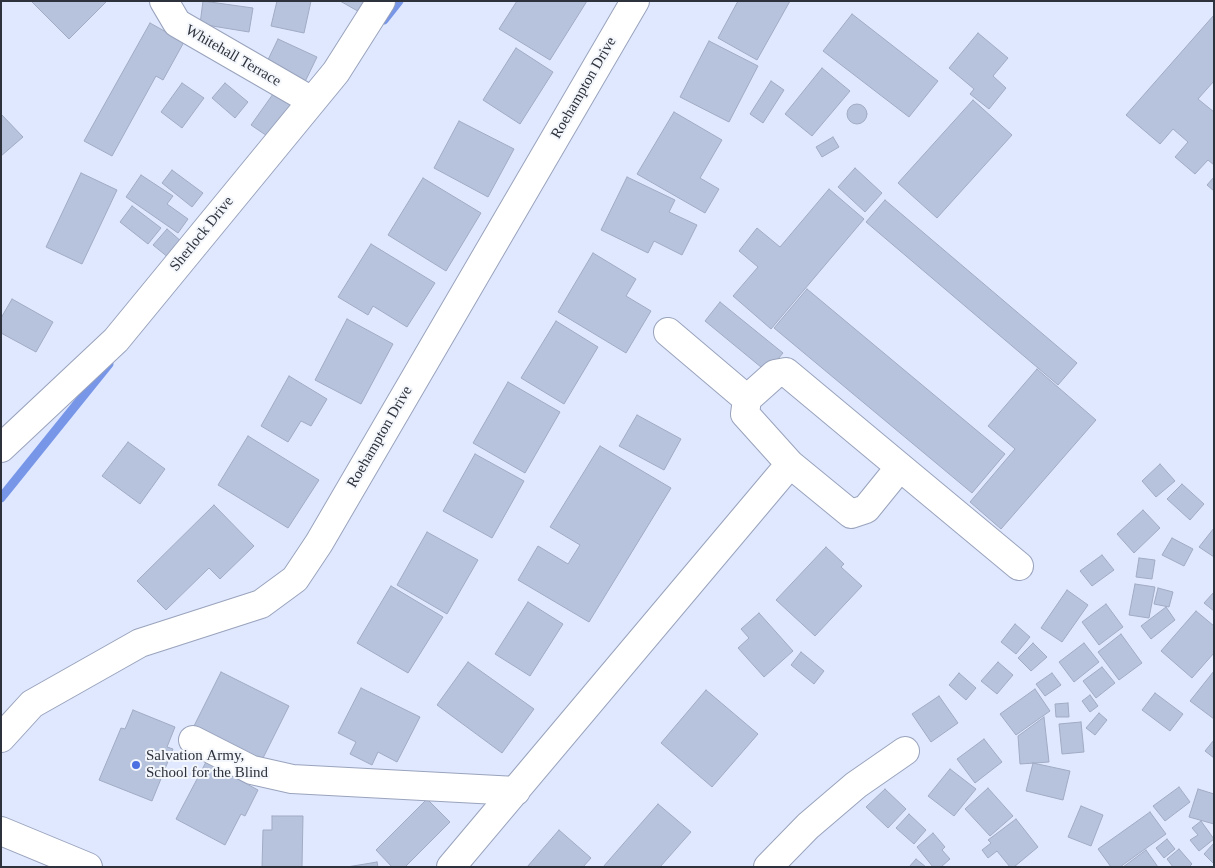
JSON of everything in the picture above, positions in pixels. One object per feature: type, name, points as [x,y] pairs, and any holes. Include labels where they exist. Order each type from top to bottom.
[{"type":"street","name":"Whitehall Terrace","points":[[164,1],[177,23],[312,100]]},
{"type":"street","name":"Sherlock Drive","points":[[1,448],[116,340],[336,72],[382,1]]},
{"type":"street","name":"Roehampton Drive","points":[[1,738],[32,704],[140,643],[261,604],[295,579],[319,543],[635,1]]},
{"type":"street","points":[[668,332],[747,399]]},
{"type":"street","points":[[900,467],[866,509],[851,514],[790,464],[745,414],[747,399],[775,374],[786,372],[1019,566]]},
{"type":"street","points":[[451,867],[790,464]]},
{"type":"street","points":[[193,740],[252,770],[292,779],[516,791]]},
{"type":"street","points":[[768,867],[808,826],[856,785],[905,751]]},
{"type":"street","points":[[1,831],[88,867]]},
{"type":"building","points":[[31,1],[107,1],[69,39]]},
{"type":"building","points":[[203,1],[253,8],[249,32],[200,24]]},
{"type":"building","points":[[277,1],[311,1],[304,33],[271,26]]},
{"type":"building","points":[[340,1],[369,1],[363,14]]},
{"type":"building","points":[[517,1],[587,1],[550,60],[499,29]]},
{"type":"building","points":[[738,1],[790,1],[757,60],[718,38]]},
{"type":"building","points":[[852,14],[938,81],[909,117],[823,51]]},
{"type":"building","points":[[1214,15],[1214,81],[1198,99],[1214,112],[1214,165],[1208,160],[1195,174],[1175,157],[1188,142],[1173,129],[1160,144],[1126,115]]},
{"type":"building","points":[[150,23],[184,42],[163,80],[156,76],[112,156],[84,141]]},
{"type":"building","points":[[978,33],[1008,58],[993,76],[1006,88],[989,109],[970,94],[974,89],[949,68]]},
{"type":"building","points":[[278,39],[317,57],[302,88],[263,70]]},
{"type":"building","points":[[709,41],[758,66],[729,122],[680,97]]},
{"type":"building","points":[[516,48],[553,72],[520,124],[483,100]]},
{"type":"building","points":[[822,68],[850,91],[812,136],[785,114]]},
{"type":"building","points":[[771,81],[784,90],[763,123],[750,114]]},
{"type":"building","points":[[182,83],[204,98],[182,128],[161,112]]},
{"type":"building","points":[[225,83],[248,102],[235,118],[212,98]]},
{"type":"building","points":[[278,87],[300,102],[273,140],[251,125]]},
{"type":"building","points":[[973,100],[1012,135],[937,218],[898,183]]},
{"type":"building","points":[[853,104],[861,104],[867,110],[867,118],[861,124],[853,124],[847,118],[847,110]]},
{"type":"building","points":[[674,112],[722,140],[700,178],[719,189],[705,213],[637,174]]},
{"type":"building","points":[[1,114],[23,137],[1,156]]},
{"type":"building","points":[[459,121],[514,149],[488,197],[434,168]]},
{"type":"building","points":[[833,137],[839,147],[822,157],[816,147]]},
{"type":"building","points":[[855,168],[882,193],[865,212],[838,187]]},
{"type":"building","points":[[172,170],[203,193],[192,207],[162,183]]},
{"type":"building","points":[[81,173],[117,190],[82,264],[46,247]]},
{"type":"building","points":[[141,175],[173,196],[167,204],[188,219],[178,233],[126,197]]},
{"type":"building","points":[[627,177],[675,200],[669,212],[697,225],[682,255],[654,241],[648,253],[601,230]]},
{"type":"building","points":[[1214,177],[1214,191],[1207,185]]},
{"type":"building","points":[[423,178],[481,213],[446,271],[388,235]]},
{"type":"building","points":[[829,189],[864,219],[771,329],[733,296],[758,267],[739,251],[757,228],[780,247]]},
{"type":"building","points":[[885,200],[1077,363],[1058,385],[866,222]]},
{"type":"building","points":[[132,206],[161,228],[148,244],[120,222]]},
{"type":"building","points":[[167,229],[182,242],[169,258],[153,245]]},
{"type":"building","points":[[371,244],[435,283],[407,327],[373,306],[368,315],[338,297]]},
{"type":"building","points":[[593,253],[636,279],[626,296],[651,311],[626,353],[558,312]]},
{"type":"building","points":[[807,289],[1005,454],[972,493],[774,328]]},
{"type":"building","points":[[12,299],[53,322],[36,352],[1,333],[1,318]]},
{"type":"building","points":[[720,302],[783,353],[767,372],[705,321]]},
{"type":"building","points":[[347,319],[393,344],[361,404],[315,380]]},
{"type":"building","points":[[556,321],[598,347],[564,404],[521,378]]},
{"type":"building","points":[[1037,369],[1096,420],[1001,529],[970,502],[1015,449],[988,426]]},
{"type":"building","points":[[289,376],[327,399],[311,426],[301,421],[288,442],[261,426]]},
{"type":"building","points":[[508,382],[560,412],[525,473],[473,443]]},
{"type":"building","points":[[637,415],[681,439],[664,470],[619,446]]},
{"type":"building","points":[[248,436],[319,480],[288,528],[218,485]]},
{"type":"building","points":[[128,442],[165,469],[140,504],[102,476]]},
{"type":"building","points":[[600,446],[671,488],[589,622],[518,580],[538,546],[568,564],[580,545],[550,527]]},
{"type":"building","points":[[475,454],[524,481],[492,538],[443,511]]},
{"type":"building","points":[[1160,464],[1175,481],[1156,497],[1142,481]]},
{"type":"building","points":[[1182,484],[1204,504],[1190,520],[1167,499]]},
{"type":"building","points":[[214,505],[254,546],[220,579],[209,568],[166,610],[137,581]]},
{"type":"building","points":[[1143,510],[1160,528],[1134,553],[1117,534]]},
{"type":"building","points":[[1214,528],[1214,557],[1199,547]]},
{"type":"building","points":[[427,532],[478,560],[447,614],[397,585]]},
{"type":"building","points":[[1172,538],[1193,549],[1184,566],[1162,555]]},
{"type":"building","points":[[826,547],[844,564],[841,567],[862,586],[815,636],[776,600]]},
{"type":"building","points":[[1102,555],[1114,570],[1092,586],[1080,571]]},
{"type":"building","points":[[1139,558],[1155,560],[1152,579],[1136,577]]},
{"type":"building","points":[[1135,584],[1155,587],[1149,618],[1129,615]]},
{"type":"building","points":[[391,586],[443,617],[408,673],[357,643]]},
{"type":"building","points":[[1158,588],[1173,592],[1169,607],[1154,604]]},
{"type":"building","points":[[1067,590],[1088,605],[1062,642],[1041,628]]},
{"type":"building","points":[[1214,592],[1214,611],[1204,603]]},
{"type":"building","points":[[528,602],[563,624],[530,676],[495,654]]},
{"type":"building","points":[[1106,604],[1123,627],[1099,645],[1082,622]]},
{"type":"building","points":[[1166,607],[1175,620],[1151,639],[1141,626]]},
{"type":"building","points":[[1196,611],[1214,626],[1214,653],[1192,678],[1161,651]]},
{"type":"building","points":[[759,613],[793,651],[764,677],[738,648],[749,638],[741,629]]},
{"type":"building","points":[[1015,624],[1030,637],[1016,654],[1001,642]]},
{"type":"building","points":[[1121,634],[1142,663],[1119,680],[1098,652]]},
{"type":"building","points":[[1033,643],[1047,657],[1031,671],[1018,658]]},
{"type":"building","points":[[1084,643],[1099,662],[1074,682],[1059,662]]},
{"type":"building","points":[[801,652],[824,671],[814,684],[791,665]]},
{"type":"building","points":[[468,662],[534,709],[502,753],[437,705]]},
{"type":"building","points":[[998,662],[1013,675],[997,694],[981,681]]},
{"type":"building","points":[[1102,667],[1115,683],[1096,698],[1083,681]]},
{"type":"building","points":[[1214,671],[1214,719],[1190,701]]},
{"type":"building","points":[[221,672],[289,706],[262,760],[194,726]]},
{"type":"building","points":[[959,673],[976,688],[966,700],[949,685]]},
{"type":"building","points":[[1052,673],[1061,685],[1045,696],[1036,684]]},
{"type":"building","points":[[361,688],[420,717],[397,762],[378,752],[372,765],[350,754],[356,742],[338,733]]},
{"type":"building","points":[[1035,689],[1050,711],[1016,735],[1000,714]]},
{"type":"building","points":[[706,690],[758,734],[712,787],[661,743]]},
{"type":"building","points":[[1155,693],[1183,714],[1170,731],[1142,710]]},
{"type":"building","points":[[1090,695],[1098,706],[1090,712],[1082,701]]},
{"type":"building","points":[[939,696],[958,723],[931,742],[912,714]]},
{"type":"building","points":[[1068,703],[1069,717],[1056,717],[1055,704]]},
{"type":"building","name":"Salvation Army, School for the Blind","points":[[133,710],[175,727],[167,747],[173,749],[152,801],[99,780],[121,728],[125,729]]},
{"type":"building","points":[[1099,713],[1107,720],[1095,735],[1086,728]]},
{"type":"building","points":[[1044,717],[1049,762],[1020,764],[1018,736]]},
{"type":"building","points":[[1081,722],[1084,752],[1062,754],[1059,724]]},
{"type":"building","points":[[984,739],[1002,762],[975,783],[957,759]]},
{"type":"building","points":[[1214,740],[1214,758],[1205,751]]},
{"type":"building","points":[[206,762],[258,790],[245,816],[241,814],[225,845],[176,819]]},
{"type":"building","points":[[1033,763],[1070,771],[1063,800],[1026,791]]},
{"type":"building","points":[[950,769],[976,789],[954,816],[928,796]]},
{"type":"building","points":[[1179,787],[1190,802],[1165,821],[1153,806]]},
{"type":"building","points":[[988,788],[1013,816],[990,836],[965,809]]},
{"type":"building","points":[[885,789],[906,809],[888,828],[866,807]]},
{"type":"building","points":[[1198,789],[1214,794],[1214,824],[1189,817]]},
{"type":"building","points":[[427,799],[450,822],[405,867],[392,867],[376,850]]},
{"type":"building","points":[[658,804],[691,832],[660,867],[603,867]]},
{"type":"building","points":[[1081,806],[1103,815],[1091,846],[1068,837]]},
{"type":"building","points":[[1150,812],[1166,834],[1120,867],[1111,867],[1098,849]]},
{"type":"building","points":[[909,814],[926,830],[914,844],[896,828]]},
{"type":"building","points":[[272,816],[303,816],[302,867],[262,867],[263,830],[272,830]]},
{"type":"building","points":[[1016,819],[1038,847],[1014,867],[1010,867],[997,851],[988,858],[982,850],[991,843],[988,840]]},
{"type":"building","points":[[1201,821],[1214,839],[1199,851],[1190,840],[1198,835],[1192,828]]},
{"type":"building","points":[[559,830],[591,858],[583,867],[527,867]]},
{"type":"building","points":[[933,833],[945,847],[942,850],[950,859],[941,867],[933,867],[917,847]]},
{"type":"building","points":[[1167,839],[1175,849],[1164,858],[1156,848]]},
{"type":"building","points":[[1214,843],[1214,864],[1204,854]]},
{"type":"building","points":[[1179,849],[1192,864],[1189,867],[1173,867],[1167,859]]},
{"type":"building","points":[[1146,850],[1158,867],[1123,867]]},
{"type":"building","points":[[916,859],[926,867],[909,867]]},
{"type":"building","points":[[377,862],[378,867],[347,867]]},
{"type":"waterway","points":[[384,20],[399,1]]},
{"type":"waterway","points":[[1,498],[109,364]]},
{"type":"place","name":"Salvation Army, School for the Blind","points":[[136,765]]}]
